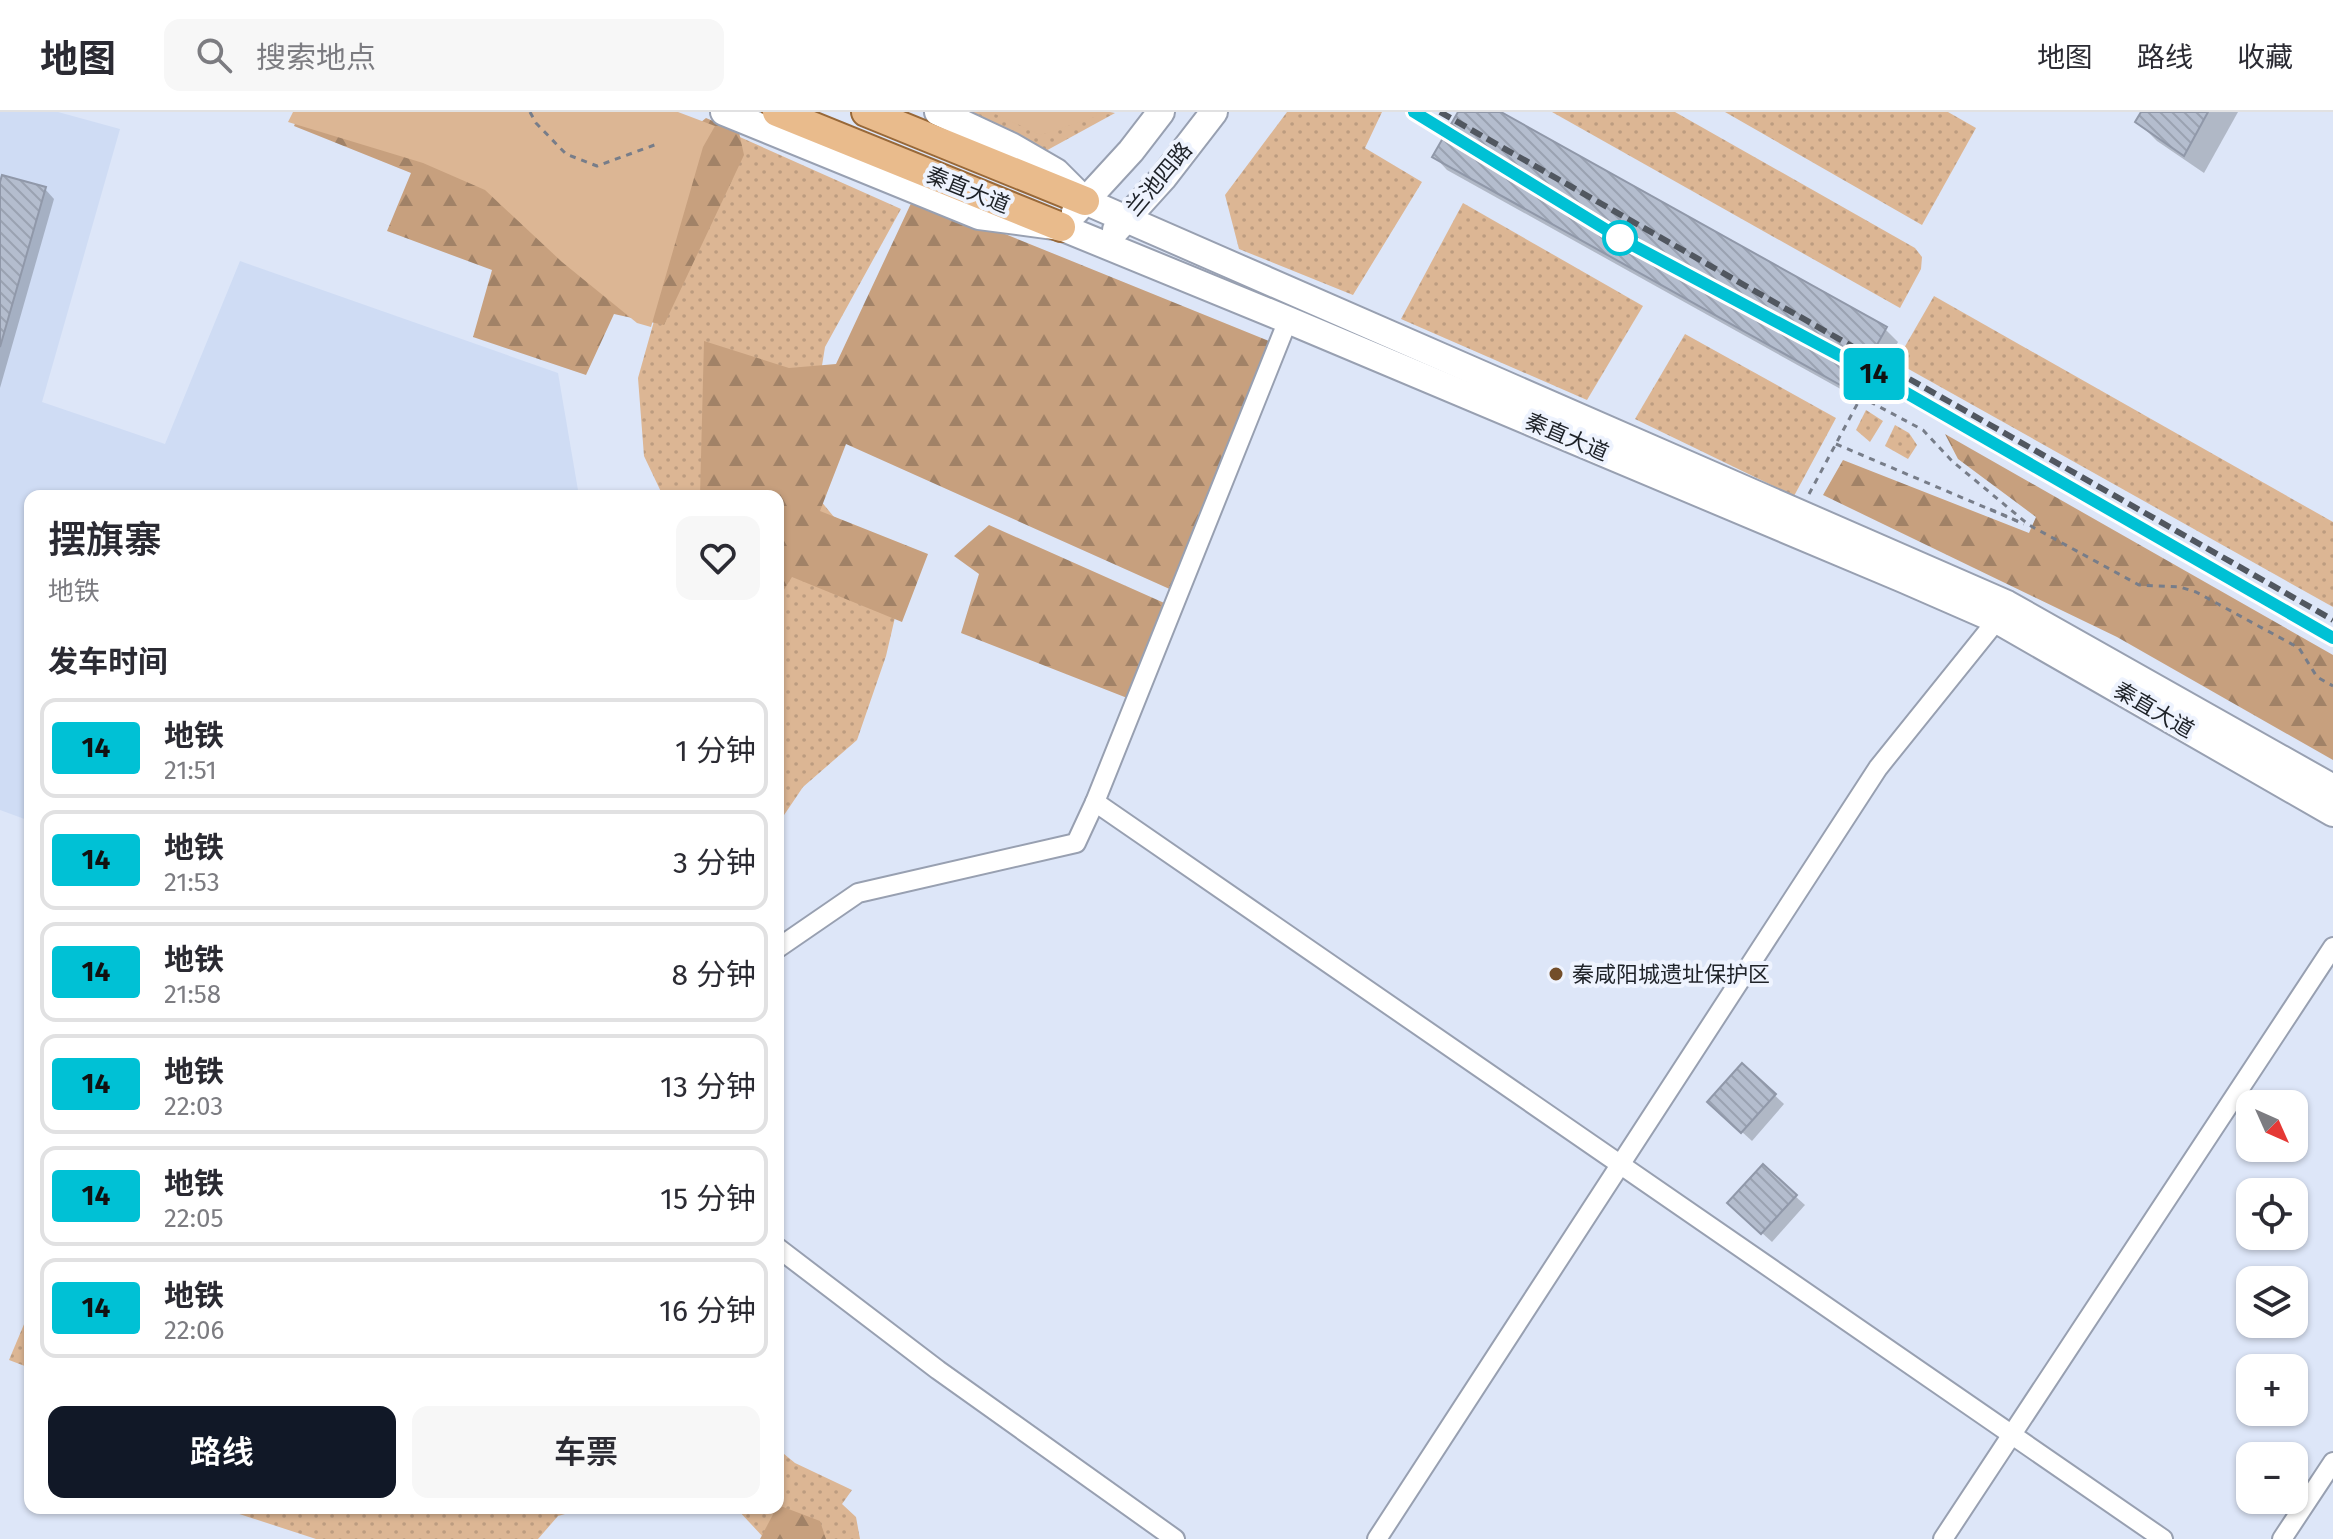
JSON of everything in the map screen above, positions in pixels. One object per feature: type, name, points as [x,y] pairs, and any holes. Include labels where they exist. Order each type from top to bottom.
[{"type":"main road","name":"秦直大道","points":[[866,112],[1085,201]]},
{"type":"main road","name":"秦直大道","points":[[786,116],[1061,227]]},
{"type":"street","points":[[724,112],[979,216],[1061,227]]},
{"type":"street","points":[[938,112],[1011,146],[1056,172],[1085,201]]},
{"type":"street","name":"兰池四路","points":[[1061,227],[1131,151],[1161,112]]},
{"type":"street","name":"兰池四路","points":[[1102,244],[1163,178],[1214,112]]},
{"type":"street","name":"秦直大道","points":[[1085,201],[2007,604],[2333,788]]},
{"type":"street","name":"秦直大道","points":[[1061,227],[1997,620],[2333,813]]},
{"type":"street","points":[[784,944],[858,893],[1076,843],[1288,320]]},
{"type":"street","points":[[1377,1539],[1878,768],[1997,620]]},
{"type":"street","points":[[1095,802],[2163,1539]]},
{"type":"street","points":[[1943,1539],[2333,947]]},
{"type":"street","points":[[784,1253],[938,1370],[1175,1539]]},
{"type":"street","points":[[2282,1539],[2333,1462]]},
{"type":"path","points":[[530,112],[536,123],[566,154],[597,166],[657,144]]},
{"type":"path","points":[[1799,512],[1861,397],[1923,430],[1952,461],[2029,525]]},
{"type":"path","points":[[1836,444],[2029,525],[2139,585],[2180,587],[2196,592],[2299,648],[2317,677],[2333,686]]},
{"type":"path","points":[[1990,509],[2029,525]]},
{"type":"shaded area","points":[[0,112],[58,112],[120,129],[42,402],[165,444],[240,261],[558,373],[578,490],[24,490],[24,819],[0,810]]},
{"type":"shaded area","points":[[293,112],[678,112],[715,126],[703,147],[651,327],[637,323],[562,262],[485,190],[423,163],[288,122]]},
{"type":"shaded area","points":[[951,112],[1110,112],[1115,113],[1042,153]]},
{"type":"shaded area","points":[[991,112],[1098,112],[1095,117],[1041,135]]},
{"type":"shaded area","points":[[1287,112],[1382,112],[1365,148],[1422,182],[1353,295],[1239,249],[1225,195]]},
{"type":"shaded area","points":[[1552,112],[1675,112],[1915,248],[1922,257],[1921,269],[1900,308]]},
{"type":"shaded area","points":[[1725,112],[1948,112],[1976,128],[1922,225]]},
{"type":"shaded area","points":[[715,126],[901,209],[825,347],[815,409],[811,489],[834,517],[910,553],[886,656],[857,740],[803,787],[784,815],[784,490],[660,490],[644,456],[638,378],[703,147]]},
{"type":"shaded area","points":[[1463,203],[1643,306],[1587,400],[1401,319]]},
{"type":"shaded area","points":[[1934,296],[2333,522],[2333,607],[1896,362]]},
{"type":"shaded area","points":[[1685,334],[1836,418],[1794,496],[1635,419]]},
{"type":"shaded area","points":[[1866,410],[1883,421],[1870,442],[1856,430]]},
{"type":"shaded area","points":[[1895,425],[1909,433],[1917,445],[1908,459],[1885,446]]},
{"type":"shaded area","points":[[24,1324],[24,1366],[9,1360]]},
{"type":"shaded area","points":[[784,1454],[795,1463],[852,1490],[842,1504],[856,1517],[860,1539],[765,1539],[742,1514],[784,1514]]},
{"type":"shaded area","points":[[239,1514],[565,1514],[558,1516],[538,1539],[316,1539]]},
{"type":"green space","points":[[300,112],[655,160],[706,118],[739,132],[744,155],[664,325],[614,314],[586,375],[473,337],[492,270],[387,231],[411,173],[294,126]]},
{"type":"green space","points":[[914,197],[1281,346],[1183,595],[846,444],[820,511],[928,554],[902,622],[792,577],[784,590],[784,490],[700,490],[704,341],[789,368],[836,364]]},
{"type":"green space","points":[[1945,434],[2333,655],[2333,760],[2117,637],[1823,495],[1843,460],[2029,533],[2036,517],[1958,459]]},
{"type":"green space","points":[[989,525],[1171,606],[1140,703],[961,633],[979,574],[954,556]]},
{"type":"green space","points":[[784,1507],[820,1521],[826,1539],[760,1539],[773,1514],[784,1514]]},
{"type":"building","points":[[1458,112],[1501,112],[1887,327],[1851,391],[1432,157]]},
{"type":"building","points":[[2141,112],[2208,112],[2184,156],[2135,122]]},
{"type":"building","points":[[2,175],[46,187],[0,347],[0,182]]},
{"type":"building","points":[[1742,1063],[1776,1094],[1741,1133],[1707,1102]]},
{"type":"building","points":[[1763,1164],[1797,1195],[1761,1234],[1727,1203]]},
{"type":"railway","points":[[1414,112],[1623,240],[1863,368],[2333,638]]},
{"type":"railway","points":[[1440,112],[2333,620]]},
{"type":"metro line","name":"14","points":[[1414,112],[1623,240],[1863,368],[2333,638]]},
{"type":"place","name":"秦咸阳城遗址保护区","points":[[1556,974]]}]
